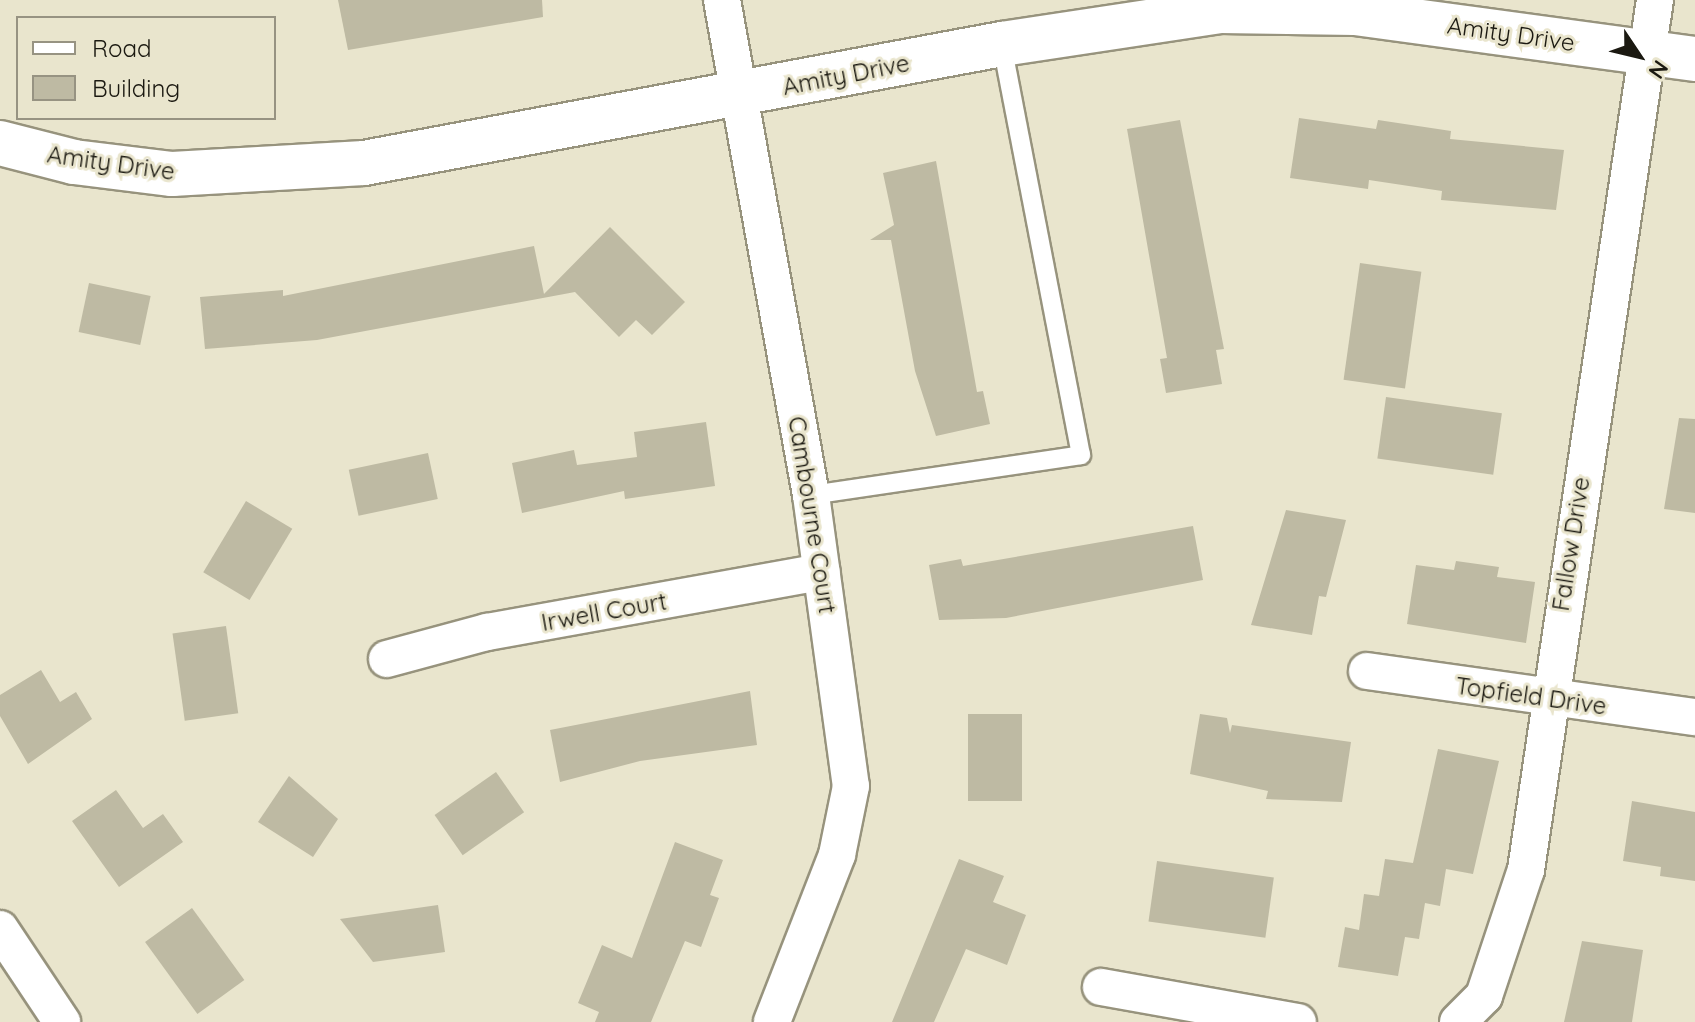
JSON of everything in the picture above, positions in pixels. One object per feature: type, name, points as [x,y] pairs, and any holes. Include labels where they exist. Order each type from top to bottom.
[{"type":"street","name":"Cambourne Court","points":[[722,0],[811,495],[851,786],[837,855],[772,1022]]},
{"type":"street","name":"Fallow Drive","points":[[1458,1022],[1484,996],[1506,943],[1526,870],[1548,700],[1655,0]]},
{"type":"street","name":"Amity Drive","points":[[0,143],[74,162],[172,174],[364,163],[739,96],[1002,44],[1221,11],[1355,13],[1695,59]]},
{"type":"street","name":"Irwell Court","points":[[387,659],[487,632],[822,572]]},
{"type":"street","name":"Topfield Drive","points":[[1367,671],[1548,700],[1695,717]]},
{"type":"street","points":[[0,929],[62,1022]]},
{"type":"street","points":[[1101,987],[1298,1022]]},
{"type":"lane","points":[[811,495],[1081,455],[1002,44]]},
{"type":"building","points":[[338,0],[542,0],[543,17],[348,50]]},
{"type":"building","points":[[1299,118],[1376,129],[1378,120],[1451,131],[1450,139],[1564,150],[1556,210],[1441,200],[1442,191],[1369,180],[1368,189],[1290,178]]},
{"type":"building","points":[[1180,120],[1224,349],[1216,350],[1222,384],[1166,393],[1160,359],[1167,358],[1127,129]]},
{"type":"building","points":[[936,161],[977,392],[983,391],[990,424],[936,436],[915,371],[891,240],[870,240],[894,225],[883,173]]},
{"type":"building","points":[[610,227],[685,302],[652,335],[636,320],[619,337],[575,292],[317,340],[205,349],[200,297],[283,290],[283,296],[534,246],[544,294]]},
{"type":"building","points":[[1360,263],[1421,272],[1405,388],[1344,380]]},
{"type":"building","points":[[89,283],[151,296],[140,345],[79,332]]},
{"type":"building","points":[[1386,397],[1502,413],[1493,475],[1377,458]]},
{"type":"building","points":[[1679,418],[1695,419],[1695,513],[1664,509]]},
{"type":"building","points":[[706,422],[715,486],[625,499],[624,491],[522,513],[512,463],[574,450],[577,465],[637,457],[634,432]]},
{"type":"building","points":[[428,453],[438,499],[359,516],[349,470]]},
{"type":"building","points":[[246,501],[292,529],[250,600],[203,572]]},
{"type":"building","points":[[1286,510],[1346,520],[1326,597],[1319,596],[1312,635],[1251,625]]},
{"type":"building","points":[[1193,526],[1203,580],[1006,618],[939,620],[929,565],[961,559],[963,566]]},
{"type":"building","points":[[1456,561],[1499,567],[1497,577],[1535,582],[1526,643],[1407,624],[1416,565],[1454,570]]},
{"type":"building","points":[[226,626],[238,713],[185,721],[173,634]]},
{"type":"building","points":[[41,670],[60,702],[76,692],[92,719],[28,764],[0,716],[0,695]]},
{"type":"building","points":[[750,691],[757,745],[640,761],[560,782],[550,730]]},
{"type":"building","points":[[968,714],[1022,714],[1022,801],[968,801]]},
{"type":"building","points":[[1200,714],[1227,718],[1230,733],[1232,725],[1351,742],[1342,802],[1266,799],[1268,791],[1190,774]]},
{"type":"building","points":[[1438,749],[1499,761],[1473,874],[1446,869],[1440,906],[1425,903],[1419,939],[1405,937],[1398,976],[1338,967],[1345,927],[1359,930],[1364,894],[1379,896],[1385,859],[1413,863]]},
{"type":"building","points":[[496,772],[524,812],[463,855],[435,815]]},
{"type":"building","points":[[289,776],[338,819],[313,857],[258,822]]},
{"type":"building","points":[[116,790],[143,828],[163,814],[183,842],[119,887],[72,821]]},
{"type":"building","points":[[1632,801],[1695,812],[1695,881],[1660,876],[1661,867],[1623,861]]},
{"type":"building","points":[[675,842],[723,860],[710,895],[719,898],[701,947],[685,941],[651,1022],[595,1022],[599,1012],[578,1003],[602,945],[632,958]]},
{"type":"building","points":[[959,859],[1004,876],[993,902],[1026,915],[1007,965],[966,949],[934,1022],[892,1022]]},
{"type":"building","points":[[1157,861],[1274,877],[1265,938],[1149,921]]},
{"type":"building","points":[[438,905],[445,952],[373,962],[340,919]]},
{"type":"building","points":[[192,908],[244,980],[197,1014],[145,942]]},
{"type":"building","points":[[1582,941],[1643,950],[1632,1022],[1564,1022]]}]
